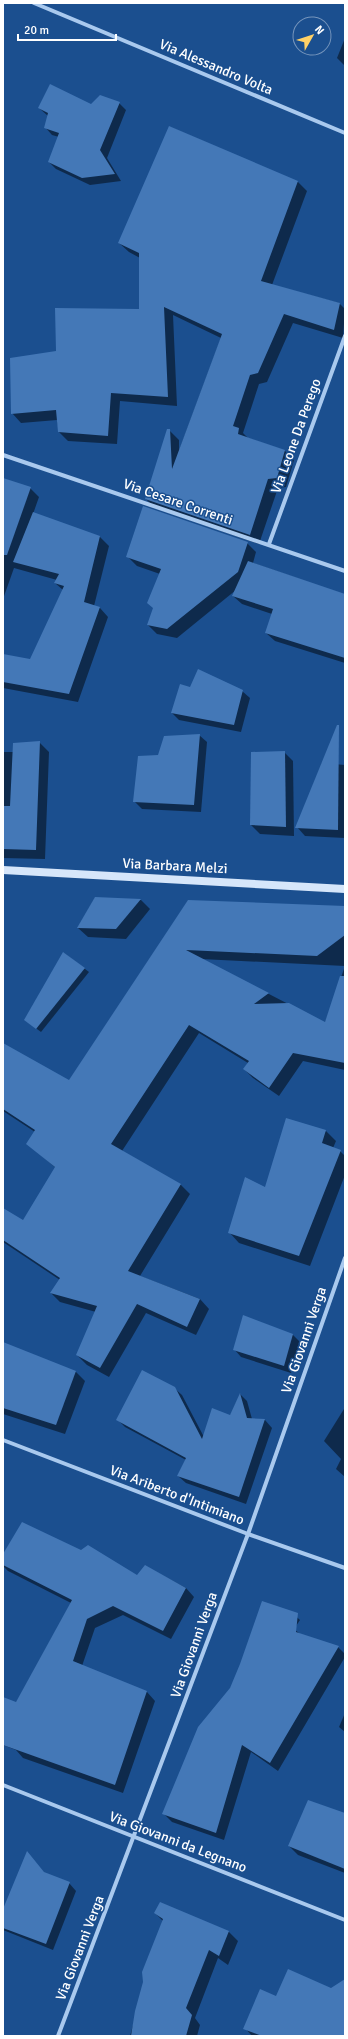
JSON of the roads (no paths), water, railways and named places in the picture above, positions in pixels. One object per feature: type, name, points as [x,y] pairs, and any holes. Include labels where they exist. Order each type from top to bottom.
[{"type":"street","name":"Via Alessandro Volta","points":[[34,3],[345,133]]},
{"type":"street","name":"Via Leone Da Perego","points":[[269,544],[345,336]]},
{"type":"street","name":"Via Cesare Correnti","points":[[3,455],[345,571]]},
{"type":"street","name":"Via Barbara Melzi","points":[[3,870],[345,889]]},
{"type":"street","name":"Via Giovanni Verga","points":[[58,2036],[248,1534],[345,1258]]},
{"type":"street","name":"Via Ariberto d'Intimiano","points":[[3,1440],[248,1534],[345,1568]]},
{"type":"street","name":"Via Giovanni da Legnano","points":[[3,1785],[345,1920]]}]
